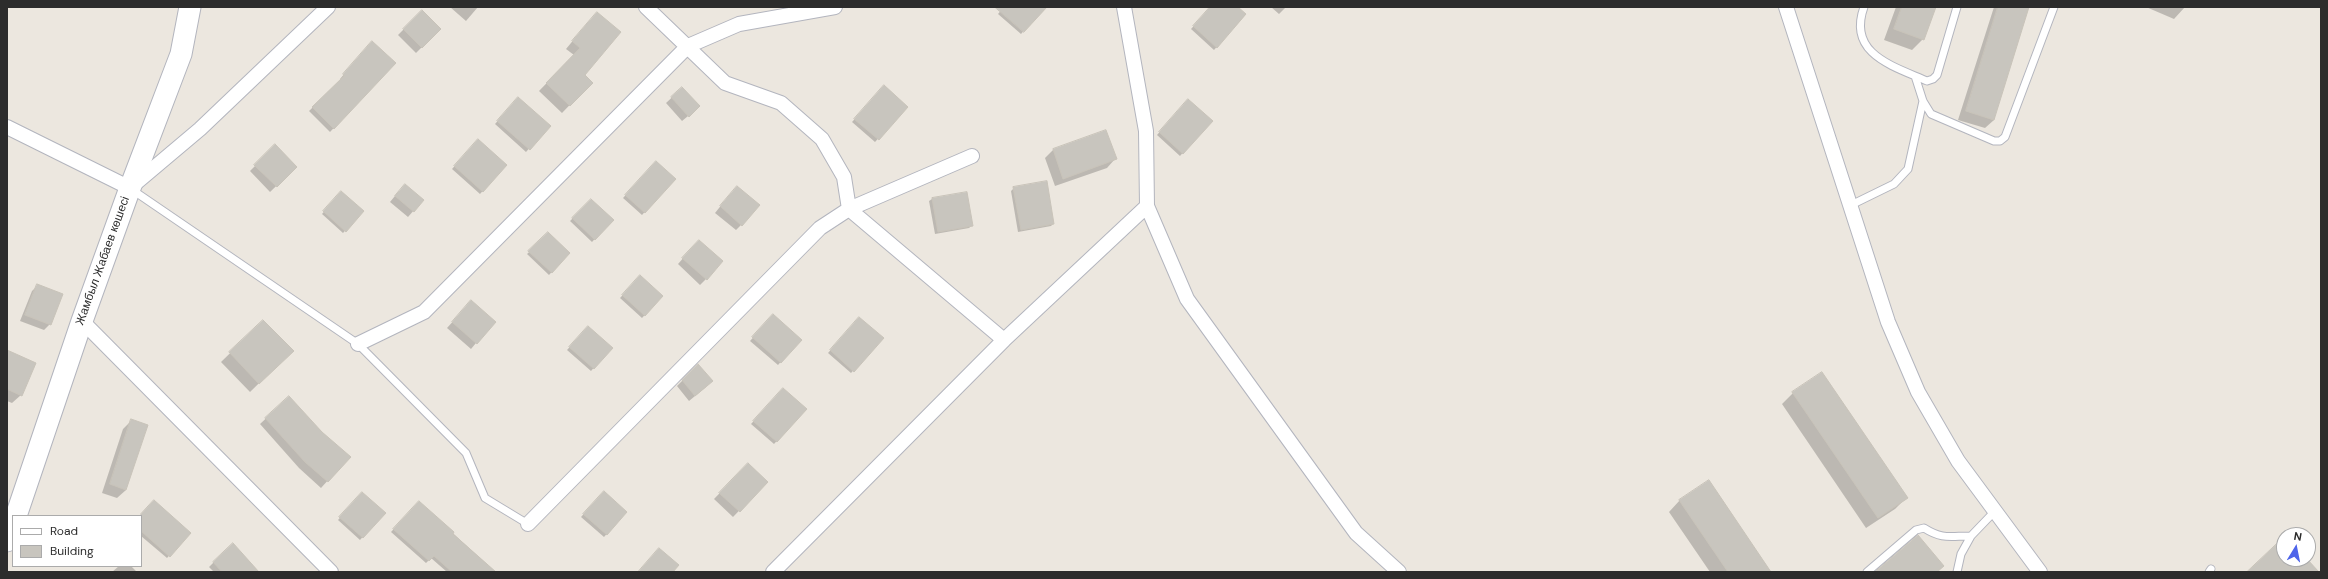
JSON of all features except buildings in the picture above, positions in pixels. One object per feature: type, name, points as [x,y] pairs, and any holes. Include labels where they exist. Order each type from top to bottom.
[{"type":"street","name":"Жамбыл Жабаев көшесі","points":[[16,515],[82,321],[130,188],[181,54],[190,7]]},
{"type":"street","points":[[7,127],[130,188],[200,129],[328,7]]},
{"type":"street","points":[[646,7],[688,46],[724,83],[781,103],[822,139],[844,177],[849,209],[1004,340]]},
{"type":"street","points":[[358,344],[424,312],[688,46],[739,24],[835,7]]},
{"type":"street","points":[[1124,7],[1146,130],[1147,206],[1187,299],[1356,533],[1399,572]]},
{"type":"street","points":[[1786,7],[1849,206],[1888,322],[1918,392],[1958,461],[2040,572]]},
{"type":"street","points":[[528,524],[820,228],[849,209],[972,156]]},
{"type":"street","points":[[773,572],[1004,340],[1147,206]]},
{"type":"street","points":[[82,321],[331,572]]},
{"type":"street","points":[[7,541],[12,527]]},
{"type":"lane","points":[[1864,7],[1860,30],[1862,42],[1886,63],[1927,81],[1933,79],[1937,75],[1957,7]]},
{"type":"lane","points":[[1915,76],[1923,101],[1931,114],[1994,141],[2000,140],[2005,137],[2054,7]]},
{"type":"lane","points":[[1849,206],[1894,184],[1908,169],[1923,101]]},
{"type":"lane","points":[[130,188],[358,344],[466,454],[485,498],[528,524]]},
{"type":"lane","points":[[1957,572],[1961,554],[1971,536],[1995,511]]},
{"type":"lane","points":[[1867,572],[1916,530],[1924,528],[1936,536],[1950,538],[1971,536]]}]
